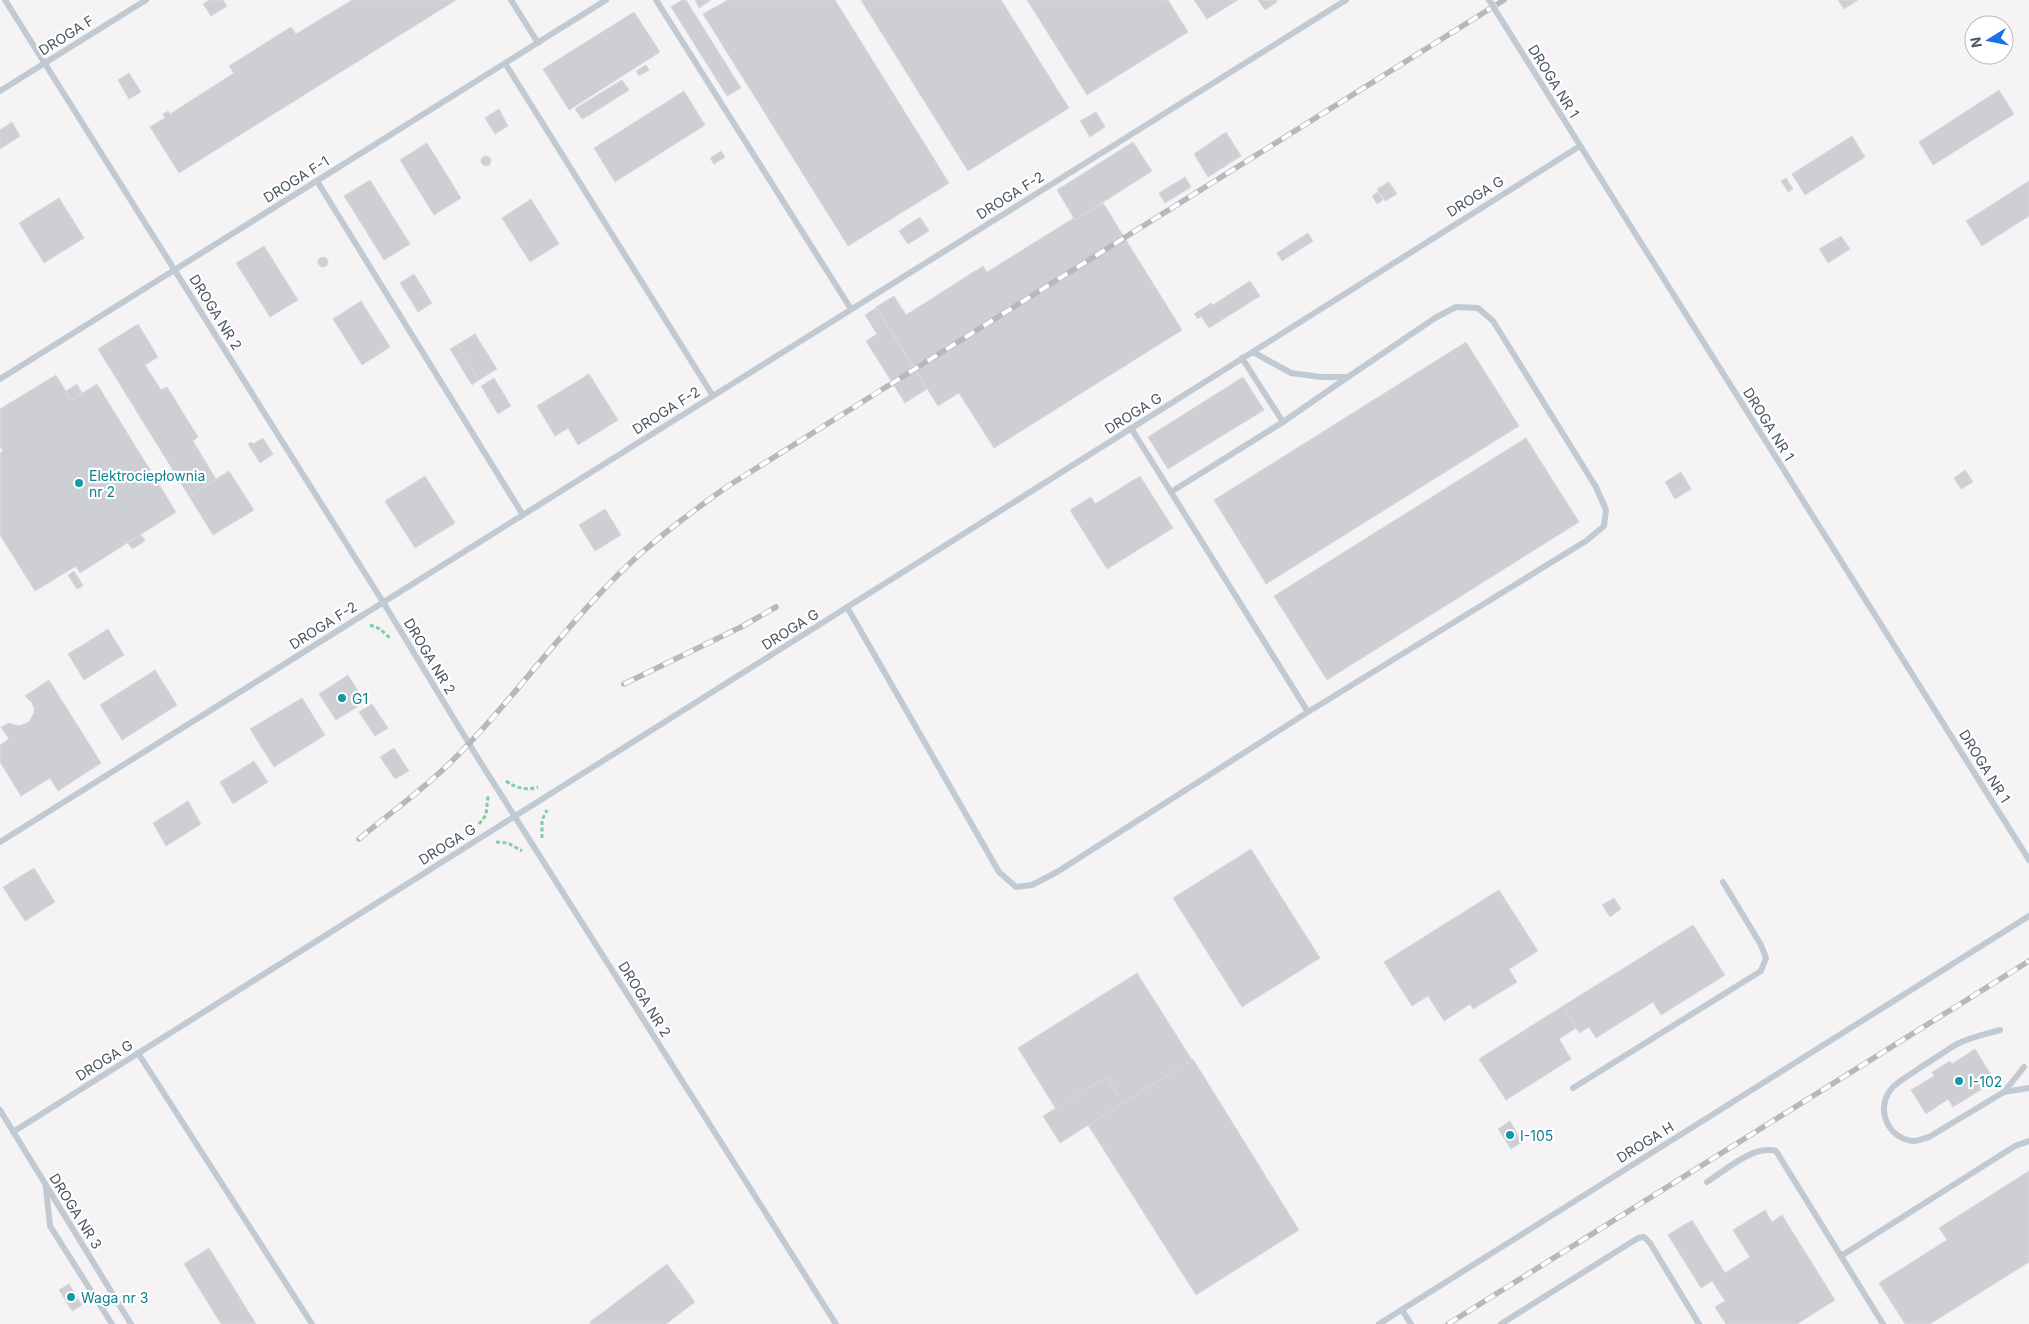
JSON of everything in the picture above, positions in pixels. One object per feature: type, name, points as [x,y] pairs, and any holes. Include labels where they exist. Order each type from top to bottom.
[{"type":"lane","name":"DROGA NR 2","points":[[5,0],[515,816],[836,1324]]},
{"type":"lane","name":"DROGA F","points":[[0,91],[146,0]]},
{"type":"lane","points":[[511,0],[538,43]]},
{"type":"lane","name":"DROGA F-1","points":[[0,379],[606,0]]},
{"type":"lane","points":[[656,0],[851,309]]},
{"type":"lane","name":"DROGA F-2","points":[[0,842],[1346,0]]},
{"type":"lane","name":"DROGA NR 1","points":[[1489,0],[2029,860]]},
{"type":"lane","points":[[505,63],[713,396]]},
{"type":"lane","name":"DROGA G","points":[[13,1132],[1580,146]]},
{"type":"lane","points":[[317,181],[522,515]]},
{"type":"lane","points":[[847,608],[999,872],[1016,887],[1032,885],[1057,872],[1308,712],[1586,541],[1604,526],[1606,510],[1596,488],[1493,321],[1478,308],[1456,307],[1435,318],[1283,422],[1171,492]]},
{"type":"lane","points":[[1253,352],[1291,373],[1321,377],[1348,377]]},
{"type":"lane","points":[[1242,358],[1283,422]]},
{"type":"lane","points":[[1131,428],[1308,712]]},
{"type":"lane","points":[[1573,1088],[1761,971],[1766,958],[1761,945],[1723,882]]},
{"type":"lane","name":"DROGA H","points":[[1379,1324],[2029,916]]},
{"type":"lane","points":[[2000,1030],[1958,1044],[1904,1079],[1886,1098],[1883,1110],[1886,1121],[1893,1131],[1903,1138],[1916,1141],[1929,1137],[2004,1092],[2024,1066]]},
{"type":"lane","points":[[138,1053],[312,1324]]},
{"type":"lane","points":[[2004,1092],[2029,1088]]},
{"type":"lane","name":"DROGA NR 3","points":[[0,1110],[131,1324]]},
{"type":"lane","points":[[1841,1256],[2015,1146],[2029,1141]]},
{"type":"lane","points":[[1707,1182],[1754,1152],[1768,1149],[1776,1151],[1884,1324]]},
{"type":"lane","points":[[46,1186],[50,1226],[112,1324]]},
{"type":"lane","points":[[1500,1324],[1638,1238],[1644,1237],[1650,1243],[1699,1324]]},
{"type":"lane","points":[[1402,1310],[1411,1324]]},
{"type":"path","points":[[370,625],[386,633],[394,643]]},
{"type":"path","points":[[477,826],[486,815],[489,796],[487,789]]},
{"type":"path","points":[[490,843],[508,843],[516,846],[527,856]]},
{"type":"building","points":[[209,0],[223,0],[227,6],[211,16],[203,4]]},
{"type":"building","points":[[352,0],[456,0],[179,173],[150,127],[165,118],[163,114],[168,111],[170,114],[234,73],[229,66],[291,27],[296,34]]},
{"type":"building","points":[[682,0],[686,0],[741,88],[727,96],[671,7]]},
{"type":"building","points":[[695,0],[711,0],[699,8]]},
{"type":"building","points":[[728,0],[835,0],[949,183],[848,246],[703,14]]},
{"type":"building","points":[[861,0],[1001,0],[1069,108],[968,171]]},
{"type":"building","points":[[1027,0],[1168,0],[1188,32],[1087,95]]},
{"type":"building","points":[[1194,0],[1238,0],[1207,19]]},
{"type":"building","points":[[1258,0],[1276,0],[1277,2],[1265,10]]},
{"type":"building","points":[[1838,0],[1858,0],[1844,9]]},
{"type":"building","points":[[634,12],[660,52],[569,110],[543,69]]},
{"type":"building","points":[[646,65],[649,70],[639,76],[636,71]]},
{"type":"building","points":[[129,73],[141,92],[129,99],[118,80]]},
{"type":"building","points":[[622,80],[629,90],[588,116],[581,105]]},
{"type":"building","points":[[1999,90],[2014,114],[1933,165],[1919,142]]},
{"type":"building","points":[[684,91],[705,125],[615,182],[594,148]]},
{"type":"building","points":[[581,105],[588,116],[582,119],[575,109]]},
{"type":"building","points":[[499,109],[508,126],[495,134],[485,118]]},
{"type":"building","points":[[1096,112],[1105,127],[1090,137],[1080,121]]},
{"type":"building","points":[[12,122],[20,136],[0,149],[0,130]]},
{"type":"building","points":[[1226,132],[1241,156],[1208,177],[1194,154]]},
{"type":"building","points":[[1852,136],[1865,157],[1805,195],[1792,174]]},
{"type":"building","points":[[1133,142],[1152,171],[1075,220],[1057,190]]},
{"type":"building","points":[[427,143],[461,198],[434,215],[400,160]]},
{"type":"building","points":[[721,151],[725,157],[714,164],[710,158]]},
{"type":"building","points":[[484,156],[488,156],[491,161],[490,165],[484,166],[481,163],[481,159]]},
{"type":"building","points":[[1185,177],[1191,187],[1165,203],[1159,193]]},
{"type":"building","points":[[1786,178],[1793,189],[1788,192],[1781,181]]},
{"type":"building","points":[[370,180],[410,244],[384,260],[344,196]]},
{"type":"building","points":[[2029,181],[2029,216],[1982,246],[1966,221]]},
{"type":"building","points":[[1389,182],[1397,194],[1385,201],[1377,189]]},
{"type":"building","points":[[1378,192],[1383,200],[1377,204],[1372,196]]},
{"type":"building","points":[[59,198],[84,238],[44,263],[19,223]]},
{"type":"building","points":[[531,199],[559,244],[530,262],[502,218]]},
{"type":"building","points":[[1103,203],[1182,330],[994,448],[959,393],[938,406],[876,307],[894,296],[906,315],[983,266],[987,272],[1074,218],[1075,220]]},
{"type":"building","points":[[920,217],[929,231],[908,244],[899,231]]},
{"type":"building","points":[[1308,233],[1313,241],[1282,261],[1277,253]]},
{"type":"building","points":[[1841,236],[1850,249],[1828,263],[1819,249]]},
{"type":"building","points":[[264,246],[298,300],[270,317],[236,263]]},
{"type":"building","points":[[321,257],[325,257],[328,262],[327,266],[321,267],[318,264],[318,260]]},
{"type":"building","points":[[414,274],[432,303],[418,312],[400,283]]},
{"type":"building","points":[[1250,281],[1260,296],[1209,328],[1201,316],[1198,319],[1194,314],[1211,303],[1213,305]]},
{"type":"building","points":[[361,301],[390,347],[362,365],[333,319]]},
{"type":"building","points":[[876,308],[927,389],[905,403],[866,341],[877,334],[865,315]]},
{"type":"building","points":[[138,324],[158,357],[145,365],[161,390],[167,387],[198,437],[193,441],[216,479],[189,496],[98,349]]},
{"type":"building","points":[[475,334],[497,369],[479,380],[457,345]]},
{"type":"building","points":[[1466,342],[1519,426],[1266,584],[1214,500]]},
{"type":"building","points":[[457,345],[479,380],[472,385],[450,349]]},
{"type":"building","points":[[589,374],[618,420],[578,445],[568,428],[555,436],[537,406]]},
{"type":"building","name":"Elektrociepłownia nr 2","points":[[56,375],[71,400],[97,384],[176,512],[80,573],[76,566],[35,591],[0,535],[0,453],[3,451],[0,446],[0,409]]},
{"type":"building","points":[[1243,377],[1264,410],[1168,469],[1148,437]]},
{"type":"building","points":[[494,378],[511,406],[498,414],[481,386]]},
{"type":"building","points":[[77,384],[82,393],[71,400],[66,391]]},
{"type":"building","points":[[263,438],[273,454],[260,463],[248,444],[251,442],[253,444]]},
{"type":"building","points":[[1526,438],[1579,522],[1327,680],[1274,596]]},
{"type":"building","points":[[1965,470],[1973,482],[1961,489],[1954,478]]},
{"type":"building","points":[[229,471],[254,510],[213,535],[189,496]]},
{"type":"building","points":[[1681,472],[1691,489],[1675,499],[1665,482]]},
{"type":"building","points":[[425,476],[455,523],[415,548],[385,501]]},
{"type":"building","points":[[1140,476],[1173,528],[1107,569],[1070,510],[1091,497],[1095,504]]},
{"type":"building","points":[[605,509],[621,535],[595,551],[579,525]]},
{"type":"building","points":[[141,535],[145,541],[132,549],[128,543]]},
{"type":"building","points":[[74,571],[81,582],[75,586],[68,575]]},
{"type":"building","points":[[81,582],[83,586],[77,589],[75,586]]},
{"type":"building","points":[[108,629],[124,655],[84,680],[68,654]]},
{"type":"building","points":[[155,670],[177,705],[122,740],[100,705]]},
{"type":"building","name":"G1","points":[[348,675],[365,702],[336,720],[319,694]]},
{"type":"building","points":[[49,680],[101,763],[58,791],[50,778],[21,796],[0,762],[0,745],[9,739],[1,727],[9,723],[19,726],[29,722],[34,713],[34,708],[25,696]]},
{"type":"building","points":[[302,698],[325,735],[274,767],[250,729]]},
{"type":"building","points":[[372,704],[388,728],[375,736],[359,712]]},
{"type":"building","points":[[394,748],[409,771],[395,779],[380,757]]},
{"type":"building","points":[[254,761],[268,782],[233,804],[220,782]]},
{"type":"building","points":[[188,801],[201,824],[166,846],[153,823]]},
{"type":"building","points":[[1251,849],[1320,958],[1242,1007],[1173,898]]},
{"type":"building","points":[[34,868],[55,902],[25,921],[3,887]]},
{"type":"building","points":[[1499,890],[1538,951],[1509,969],[1517,982],[1473,1009],[1470,1004],[1444,1021],[1428,996],[1412,1006],[1384,962]]},
{"type":"building","points":[[1614,898],[1621,909],[1610,917],[1602,905]]},
{"type":"building","points":[[1693,925],[1725,975],[1661,1015],[1653,1002],[1596,1038],[1589,1027],[1579,1033],[1563,1006]]},
{"type":"building","points":[[1137,973],[1192,1060],[1123,1103],[1107,1077],[1056,1109],[1018,1048]]},
{"type":"building","points":[[1563,1006],[1576,1028],[1559,1039],[1571,1059],[1506,1100],[1479,1059]]},
{"type":"building","name":"I-102","points":[[1975,1049],[1995,1081],[1953,1107],[1948,1099],[1926,1114],[1911,1090],[1934,1076],[1932,1072],[1950,1061],[1952,1064]]},
{"type":"building","points":[[1193,1059],[1299,1230],[1196,1295],[1088,1125]]},
{"type":"building","points":[[1107,1077],[1123,1103],[1060,1143],[1043,1116]]},
{"type":"building","name":"I-105","points":[[1510,1121],[1522,1142],[1511,1149],[1498,1129]]},
{"type":"building","points":[[2029,1171],[2029,1262],[1930,1324],[1905,1324],[1879,1283],[1947,1240],[1939,1228]]},
{"type":"building","points":[[1765,1210],[1772,1222],[1782,1215],[1835,1300],[1797,1324],[1726,1324],[1715,1307],[1725,1301],[1712,1281],[1701,1288],[1668,1235],[1692,1220],[1725,1273],[1750,1257],[1733,1230]]},
{"type":"building","points":[[209,1248],[256,1324],[221,1324],[184,1264]]},
{"type":"building","points":[[667,1264],[695,1302],[666,1324],[591,1324],[590,1322]]},
{"type":"building","name":"Waga nr 3","points":[[69,1284],[82,1305],[72,1311],[59,1290]]},
{"type":"railway","points":[[359,839],[418,791],[473,740],[568,628],[622,571],[651,545],[728,486],[1504,0]]},
{"type":"railway","points":[[624,684],[743,626],[776,607]]},
{"type":"railway","points":[[1448,1324],[2029,961]]},
{"type":"place","name":"Elektrociepłownia nr 2","points":[[79,483]]},
{"type":"place","name":"G1","points":[[342,698]]},
{"type":"place","name":"I-102","points":[[1959,1081]]},
{"type":"place","name":"I-105","points":[[1510,1135]]},
{"type":"place","name":"Waga nr 3","points":[[71,1297]]}]
